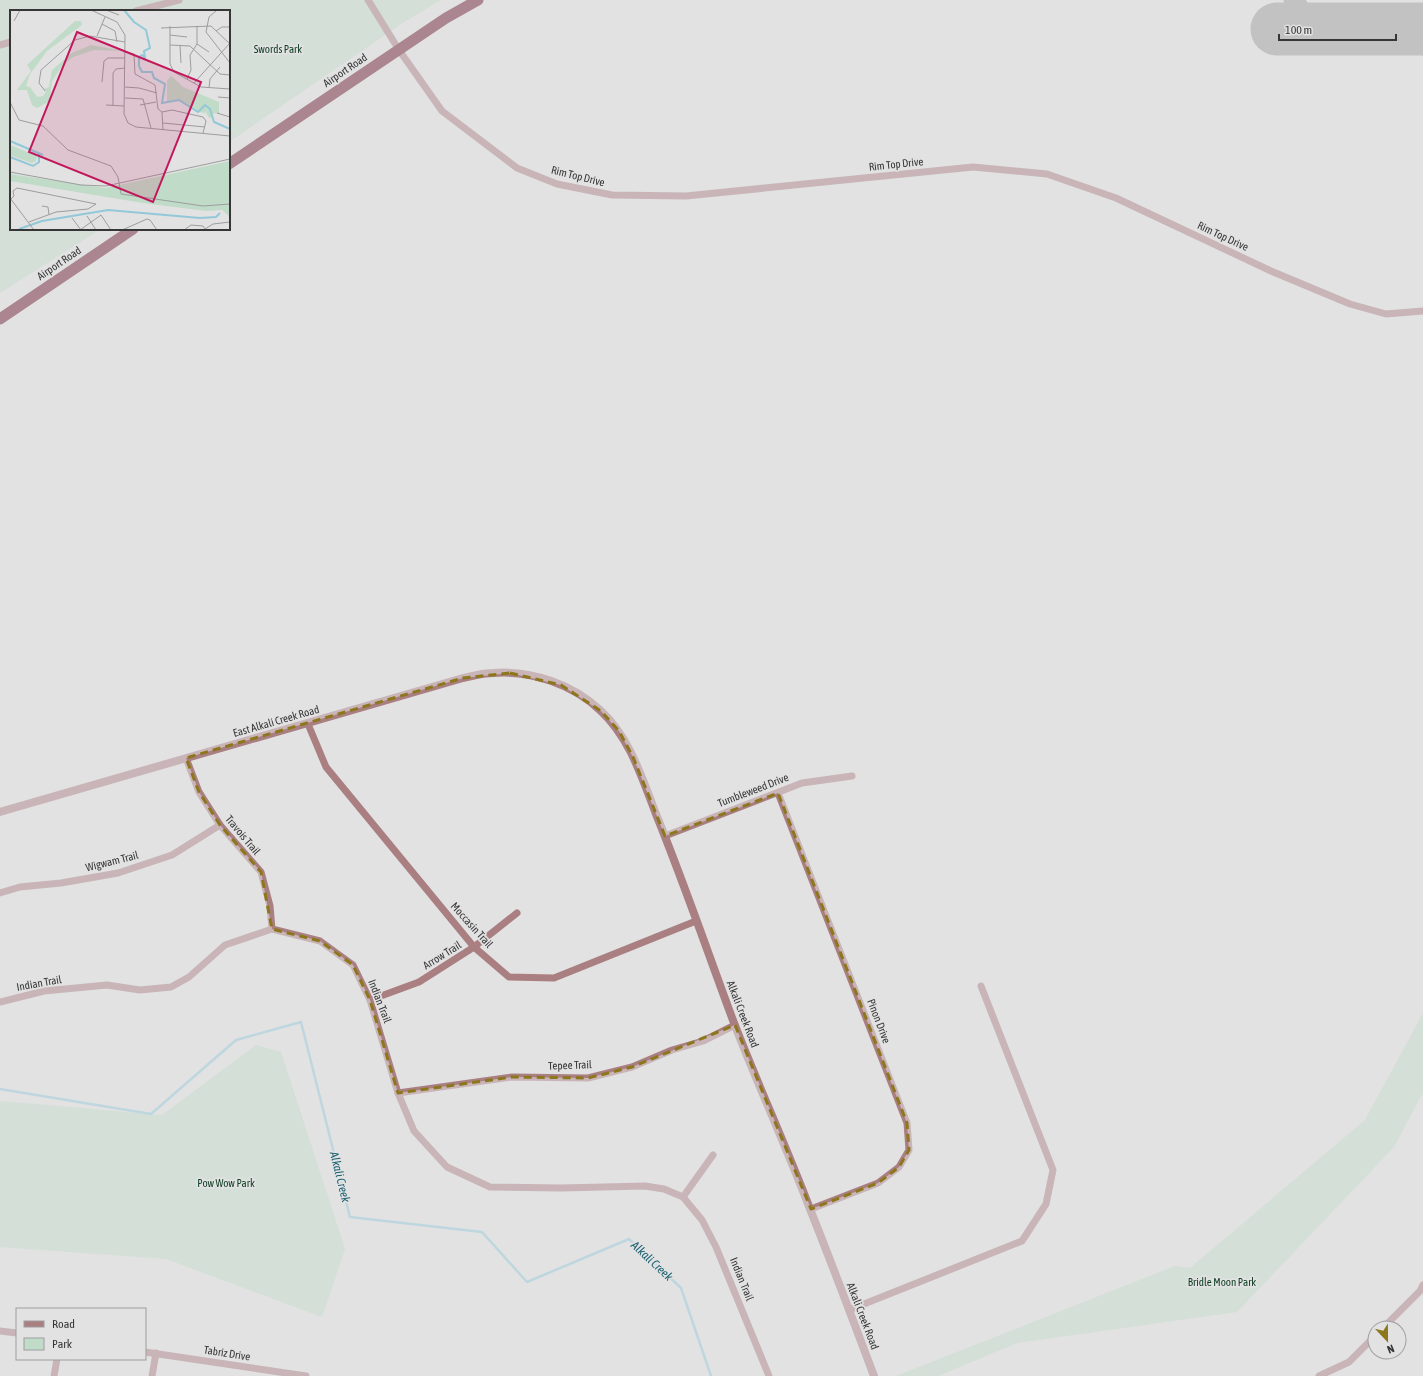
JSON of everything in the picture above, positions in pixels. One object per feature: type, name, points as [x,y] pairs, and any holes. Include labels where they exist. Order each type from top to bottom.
[{"type":"highway","name":"Airport Road","points":[[230,163],[446,18],[478,0]]},
{"type":"highway","name":"Airport Road","points":[[0,319],[132,230]]},
{"type":"street","points":[[140,10],[179,0]]},
{"type":"street","name":"Rim Top Drive","points":[[368,0],[399,50],[442,111],[517,168],[557,184],[612,196],[686,196],[973,167],[1047,174],[1116,198],[1271,271],[1350,304],[1386,314],[1423,311]]},
{"type":"street","points":[[0,45],[10,42]]},
{"type":"street","name":"East Alkali Creek Road","points":[[0,812],[463,678],[491,673],[510,673],[531,676],[561,685]]},
{"type":"street","name":"Alkali Creek Road","points":[[561,685],[583,697],[601,711],[619,731],[633,757],[665,836],[735,1025],[811,1209],[874,1376]]},
{"type":"street","name":"Moccasin Trail","points":[[308,724],[326,767],[474,947],[509,977],[554,978],[696,920]]},
{"type":"street","name":"Travois Trail","points":[[186,758],[199,792],[220,825],[261,872],[270,906],[272,929]]},
{"type":"street","name":"Tumbleweed Drive","points":[[665,836],[802,784],[852,776]]},
{"type":"street","name":"Pinon Drive","points":[[778,792],[907,1122],[909,1150],[899,1167],[878,1183],[811,1209]]},
{"type":"street","name":"Wigwam Trail","points":[[0,893],[20,887],[61,884],[118,873],[172,854],[220,825]]},
{"type":"street","name":"Arrow Trail","points":[[370,1000],[419,982],[474,947],[517,913]]},
{"type":"street","name":"Indian Trail","points":[[0,1002],[44,991],[107,985],[140,990],[171,987],[189,977],[225,945],[272,929],[320,941],[352,965],[370,1000],[398,1093],[414,1131],[447,1167],[490,1187],[561,1188],[645,1186],[664,1188],[684,1197],[702,1220],[716,1247],[769,1376]]},
{"type":"street","points":[[849,1310],[1022,1241],[1046,1204],[1052,1170],[981,986]]},
{"type":"street","name":"Tepee Trail","points":[[398,1093],[512,1077],[588,1078],[632,1067],[672,1050],[703,1041],[735,1025]]},
{"type":"street","points":[[684,1197],[713,1155]]},
{"type":"street","points":[[1391,1320],[1420,1291],[1423,1285]]},
{"type":"street","points":[[0,1331],[16,1333]]},
{"type":"street","points":[[1319,1376],[1349,1362],[1367,1344]]},
{"type":"street","name":"Tabriz Drive","points":[[146,1352],[306,1376]]},
{"type":"street","points":[[152,1376],[156,1353]]},
{"type":"street","points":[[54,1376],[57,1360]]},
{"type":"highlighted area","points":[[510,673],[561,685],[601,711],[619,731],[633,757],[665,836],[778,793],[907,1123],[909,1150],[899,1167],[878,1183],[811,1209],[735,1025],[632,1067],[588,1078],[512,1077],[398,1093],[370,1000],[353,965],[320,941],[272,929],[261,872],[220,825],[199,792],[186,758],[463,678]]},
{"type":"green space","name":"Swords Park","points":[[0,0],[441,0],[401,24],[230,141],[230,10],[10,10],[10,230],[99,230],[0,293]]},
{"type":"green space","name":"Bridle Moon Park","points":[[1423,1013],[1423,1092],[1394,1147],[1237,1312],[1017,1343],[938,1376],[896,1376],[1175,1266],[1190,1268],[1365,1120]]},
{"type":"green space","name":"Pow Wow Park","points":[[256,1045],[281,1052],[345,1249],[322,1317],[166,1259],[0,1247],[0,1101],[162,1115]]},
{"type":"waterway","name":"Alkali Creek","points":[[0,1089],[151,1114],[236,1040],[301,1022],[350,1217],[482,1232],[527,1282],[629,1239],[681,1288],[711,1376]]},
{"type":"taxiway","points":[[1294,0],[1299,10],[1306,18],[1313,24],[1323,29]]},
{"type":"runway","points":[[1277,29],[1423,29]]}]
